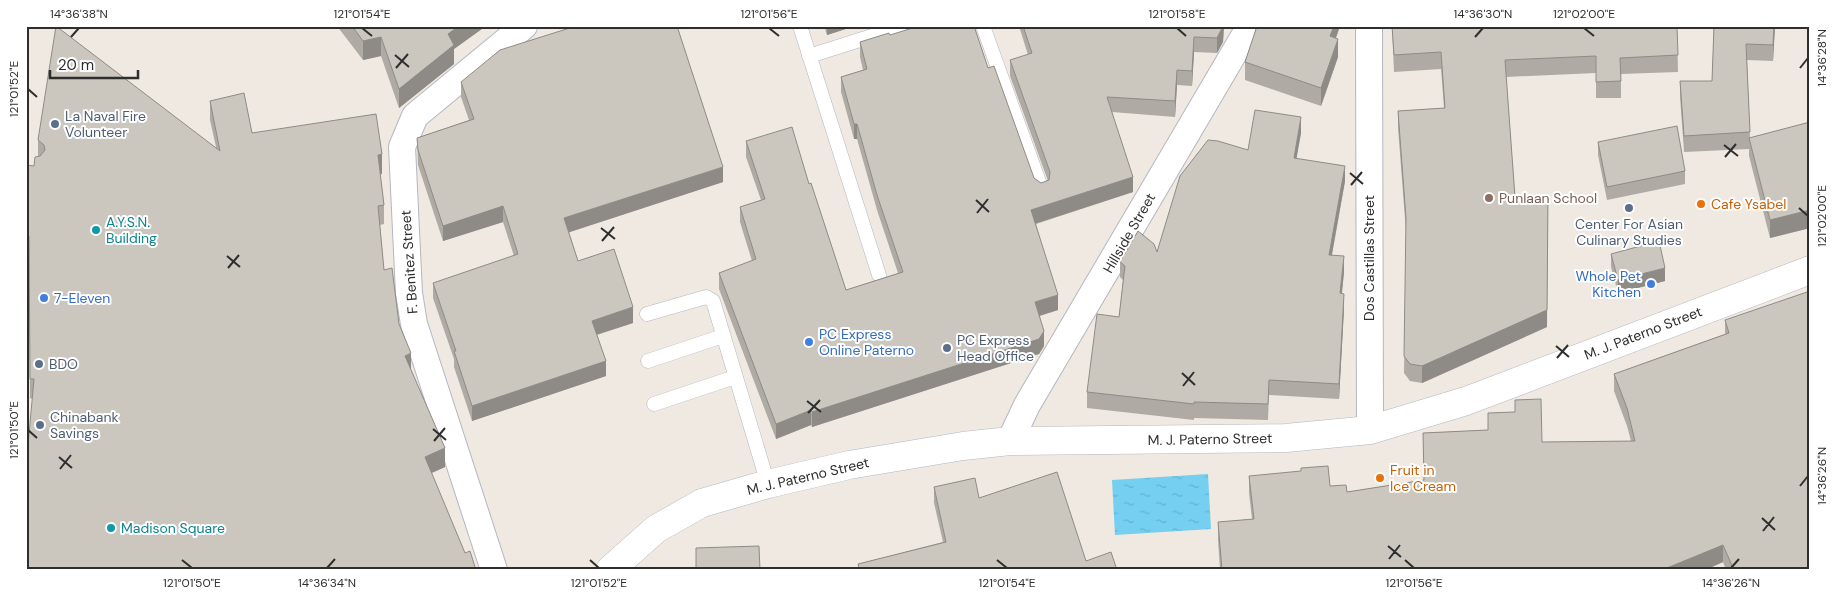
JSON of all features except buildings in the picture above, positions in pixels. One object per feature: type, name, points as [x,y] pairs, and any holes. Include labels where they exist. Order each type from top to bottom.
[{"type":"main road","name":"M. J. Paterno Street","points":[[610,570],[656,529],[702,503],[768,484],[849,465],[963,446],[1010,441],[1286,438],[1370,430],[1466,401],[1810,270]]},
{"type":"street","name":"F. Benitez Street","points":[[494,570],[414,324],[409,293],[402,147],[415,116],[524,26]]},
{"type":"street","name":"Hillside Street","points":[[1010,441],[1027,405],[1250,26]]},
{"type":"street","name":"Dos Castillas Street","points":[[1369,26],[1370,430]]},
{"type":"lane","points":[[800,26],[879,275]]},
{"type":"lane","points":[[809,56],[904,26]]},
{"type":"lane","points":[[983,26],[1042,190]]},
{"type":"lane","points":[[647,314],[706,297],[713,301],[768,484]]},
{"type":"lane","points":[[648,361],[723,336]]},
{"type":"lane","points":[[654,404],[735,378]]},
{"type":"water","points":[[1208,474],[1211,529],[1115,535],[1112,480]]},
{"type":"place","name":"La Naval Fire Volunteer","points":[[55,124]]},
{"type":"place","name":"Punlaan School","points":[[1489,198]]},
{"type":"place","name":"Cafe Ysabel","points":[[1701,204]]},
{"type":"place","name":"Center For Asian Culinary Studies","points":[[1629,208]]},
{"type":"place","name":"A.Y.S.N. Building","points":[[96,230]]},
{"type":"place","name":"Whole Pet Kitchen","points":[[1651,284]]},
{"type":"place","name":"7-Eleven","points":[[44,298]]},
{"type":"place","name":"PC Express Online Paterno","points":[[809,342]]},
{"type":"place","name":"PC Express Head Office","points":[[947,348]]},
{"type":"place","name":"BDO","points":[[39,364]]},
{"type":"place","name":"Chinabank Savings","points":[[40,425]]},
{"type":"place","name":"Fruit in Ice Cream","points":[[1380,478]]},
{"type":"place","name":"Madison Square","points":[[111,528]]}]
